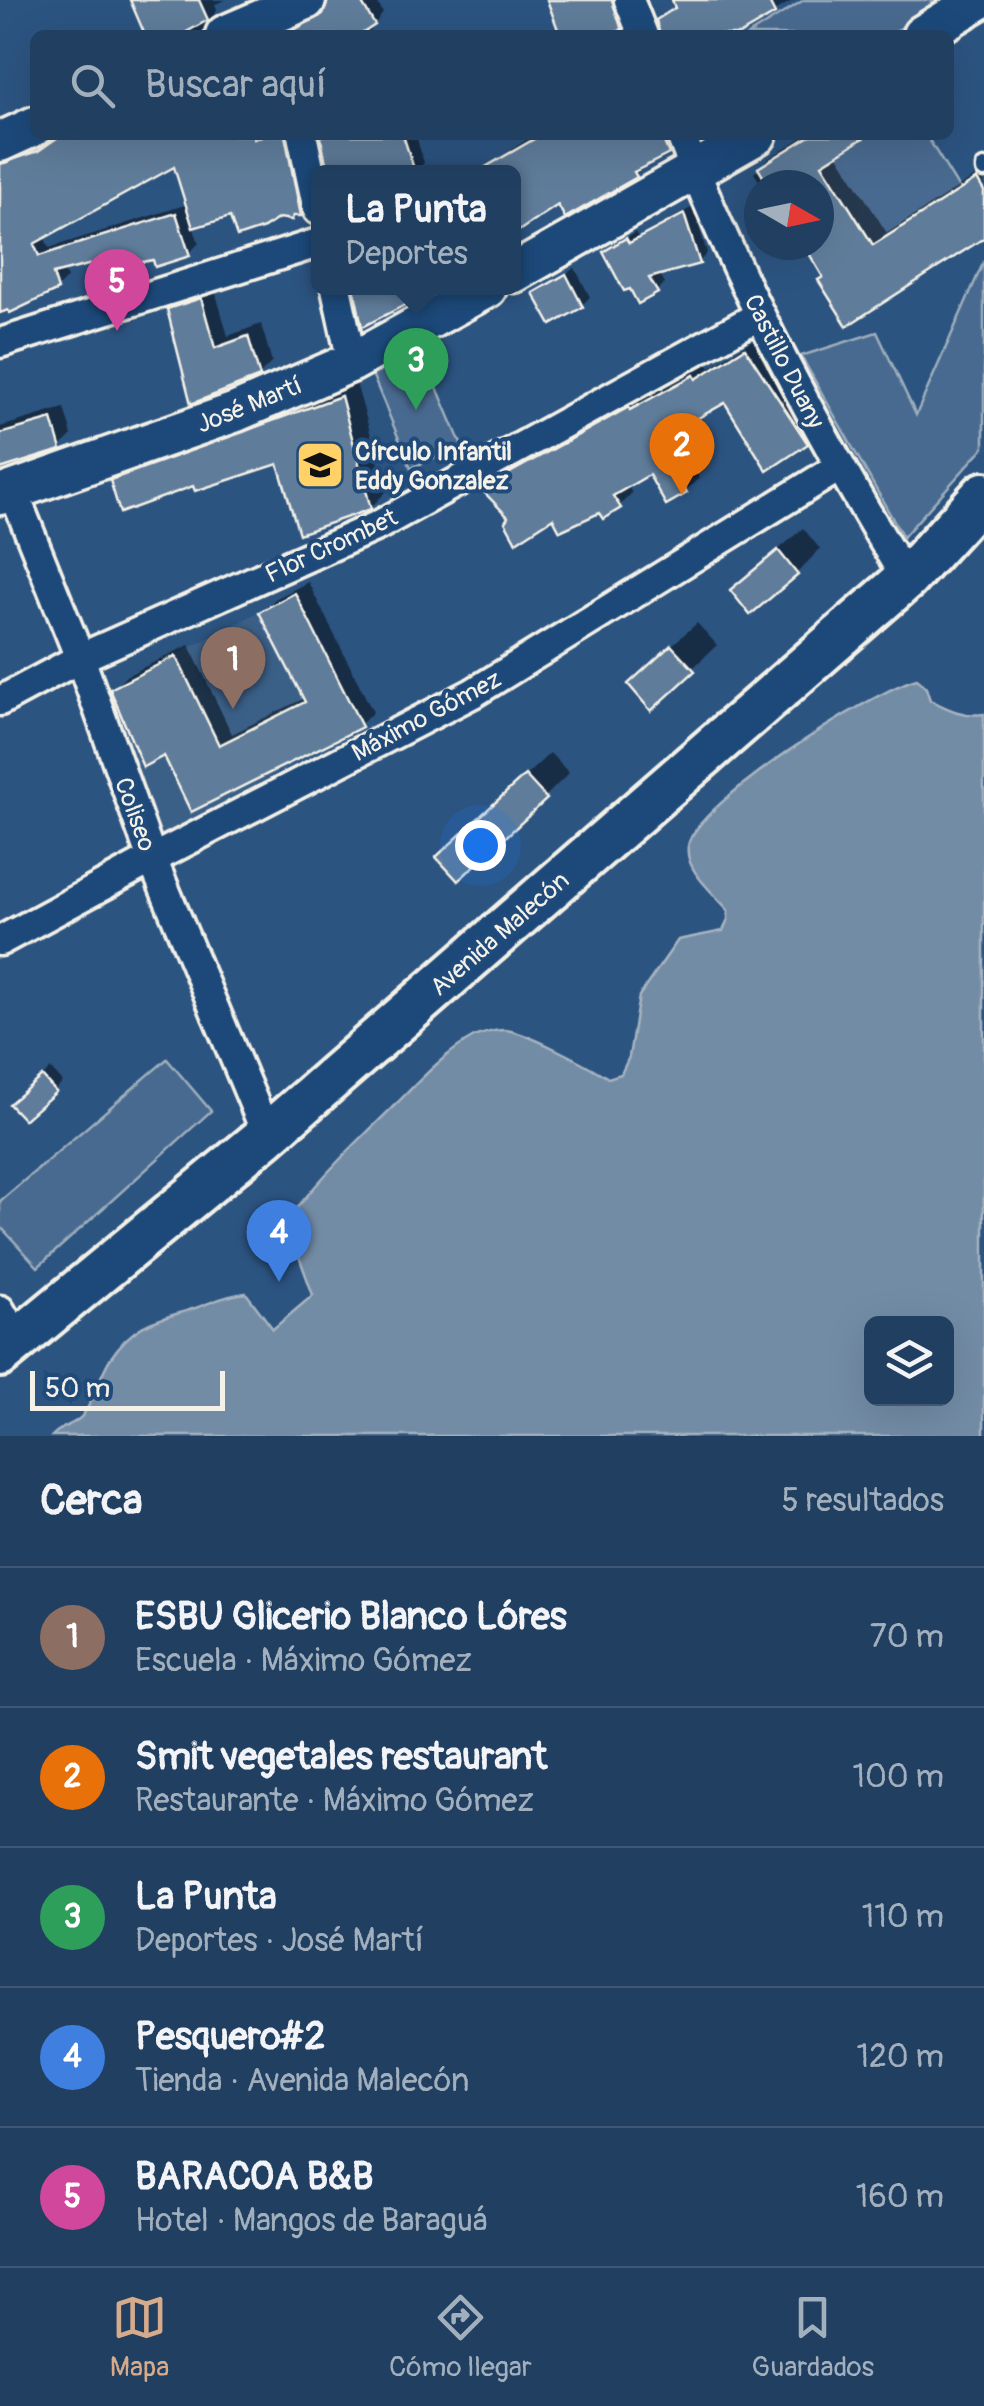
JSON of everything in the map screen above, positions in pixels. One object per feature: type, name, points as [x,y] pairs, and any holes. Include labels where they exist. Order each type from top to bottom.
[{"type":"main road","points":[[930,30],[980,0]]},
{"type":"main road","points":[[237,30],[282,12]]},
{"type":"main road","points":[[0,142],[30,128]]},
{"type":"main road","points":[[521,269],[749,140]]},
{"type":"main road","name":"José Martí","points":[[6,493],[236,412],[352,362],[473,295]]},
{"type":"main road","name":"Avenida Malecón","points":[[6,1336],[267,1134],[906,579],[984,494]]},
{"type":"street","points":[[630,0],[641,30]]},
{"type":"street","points":[[303,140],[311,177]]},
{"type":"street","name":"Castillo Duany","points":[[683,140],[760,315],[839,467],[906,579]]},
{"type":"street","points":[[0,343],[311,245]]},
{"type":"street","points":[[338,295],[352,362]]},
{"type":"street","name":"Flor Crombet","points":[[0,701],[80,658],[379,525],[760,315]]},
{"type":"street","name":"Máximo Gómez","points":[[0,941],[473,693],[839,467]]},
{"type":"street","name":"Coliseo","points":[[6,493],[80,658],[152,858],[267,1134]]},
{"type":"shaded area","points":[[804,0],[946,0],[897,30],[756,30]]},
{"type":"shaded area","points":[[860,140],[929,140],[960,190],[873,245],[834,183],[834,170],[826,170],[822,164]]},
{"type":"shaded area","points":[[984,261],[984,447],[903,537],[801,356],[877,332],[916,415]]},
{"type":"shaded area","points":[[422,352],[462,446],[411,468],[372,374]]},
{"type":"shaded area","points":[[295,593],[362,727],[159,836],[106,691]]},
{"type":"shaded area","points":[[917,679],[930,700],[962,713],[984,714],[984,1436],[52,1436],[83,1415],[110,1359],[143,1326],[246,1293],[273,1329],[313,1295],[294,1243],[293,1213],[357,1142],[434,1066],[464,1043],[504,1030],[526,1036],[608,1078],[621,1074],[629,1057],[639,996],[678,940],[723,931],[728,919],[728,910],[701,881],[688,855],[688,846],[698,827],[752,778],[864,704]]},
{"type":"shaded area","points":[[167,1059],[211,1111],[38,1267],[0,1226],[0,1201]]},
{"type":"building","points":[[130,0],[199,0],[208,20],[190,30],[143,30]]},
{"type":"building","points":[[328,0],[360,0],[375,25],[368,30],[294,30],[323,14]]},
{"type":"building","points":[[547,0],[612,0],[622,30],[558,30]]},
{"type":"building","points":[[672,0],[768,0],[775,14],[748,30],[659,30],[656,20],[675,8]]},
{"type":"building","points":[[54,140],[286,140],[301,216],[293,216],[292,220],[279,218],[237,237],[230,217],[193,228],[174,167],[34,244],[39,256],[176,213],[190,256],[155,267],[153,260],[112,268],[108,260],[53,274],[58,290],[10,313],[0,313],[0,164],[38,151]]},
{"type":"building","points":[[321,140],[405,140],[413,165],[326,165]]},
{"type":"building","points":[[532,140],[663,140],[669,154],[634,172],[637,177],[565,218],[558,205],[521,229],[521,165],[489,165]]},
{"type":"building","points":[[803,140],[860,140],[822,164],[826,170],[759,170]]},
{"type":"building","points":[[977,179],[984,191],[984,238],[847,326],[818,280],[823,277],[813,260],[834,260],[834,183],[873,245]]},
{"type":"building","points":[[684,214],[700,264],[649,278],[658,293],[638,304],[630,289],[624,291],[603,252]]},
{"type":"building","points":[[566,274],[583,307],[551,325],[533,293]]},
{"type":"building","points":[[355,295],[424,295],[362,327]]},
{"type":"building","points":[[201,298],[215,348],[248,336],[260,377],[191,404],[167,309]]},
{"type":"building","points":[[745,348],[808,444],[767,471],[725,403],[677,430],[689,452],[670,464],[687,493],[666,505],[649,475],[613,496],[621,508],[603,519],[599,513],[560,531],[553,518],[516,542],[505,522],[508,517],[481,489],[629,407],[630,410],[694,375],[696,379]]},
{"type":"building","points":[[341,396],[371,509],[299,534],[278,464],[195,491],[193,486],[120,513],[110,480]]},
{"type":"building","points":[[52,419],[61,450],[0,469],[0,434]]},
{"type":"building","points":[[778,550],[798,575],[750,615],[730,590]]},
{"type":"building","points":[[295,593],[362,727],[191,812],[164,756],[143,767],[110,689],[176,656],[219,745],[305,702],[259,612]]},
{"type":"building","points":[[671,645],[695,671],[651,711],[628,684]]},
{"type":"building","points":[[525,775],[547,799],[458,881],[436,857]]},
{"type":"building","points":[[42,1076],[56,1092],[24,1120],[9,1104]]},
{"type":"place","name":"BARACOA B&B","points":[[117,331]]},
{"type":"place","name":"La Punta","points":[[416,410]]},
{"type":"place","name":"Círculo Infantil Eddy Gonzalez","points":[[320,465]]},
{"type":"place","name":"Smit vegetales restaurant","points":[[682,495]]},
{"type":"place","name":"ESBU Glicerio Blanco Lóres","points":[[233,709]]},
{"type":"place","name":"Pesquero#2","points":[[279,1282]]}]
